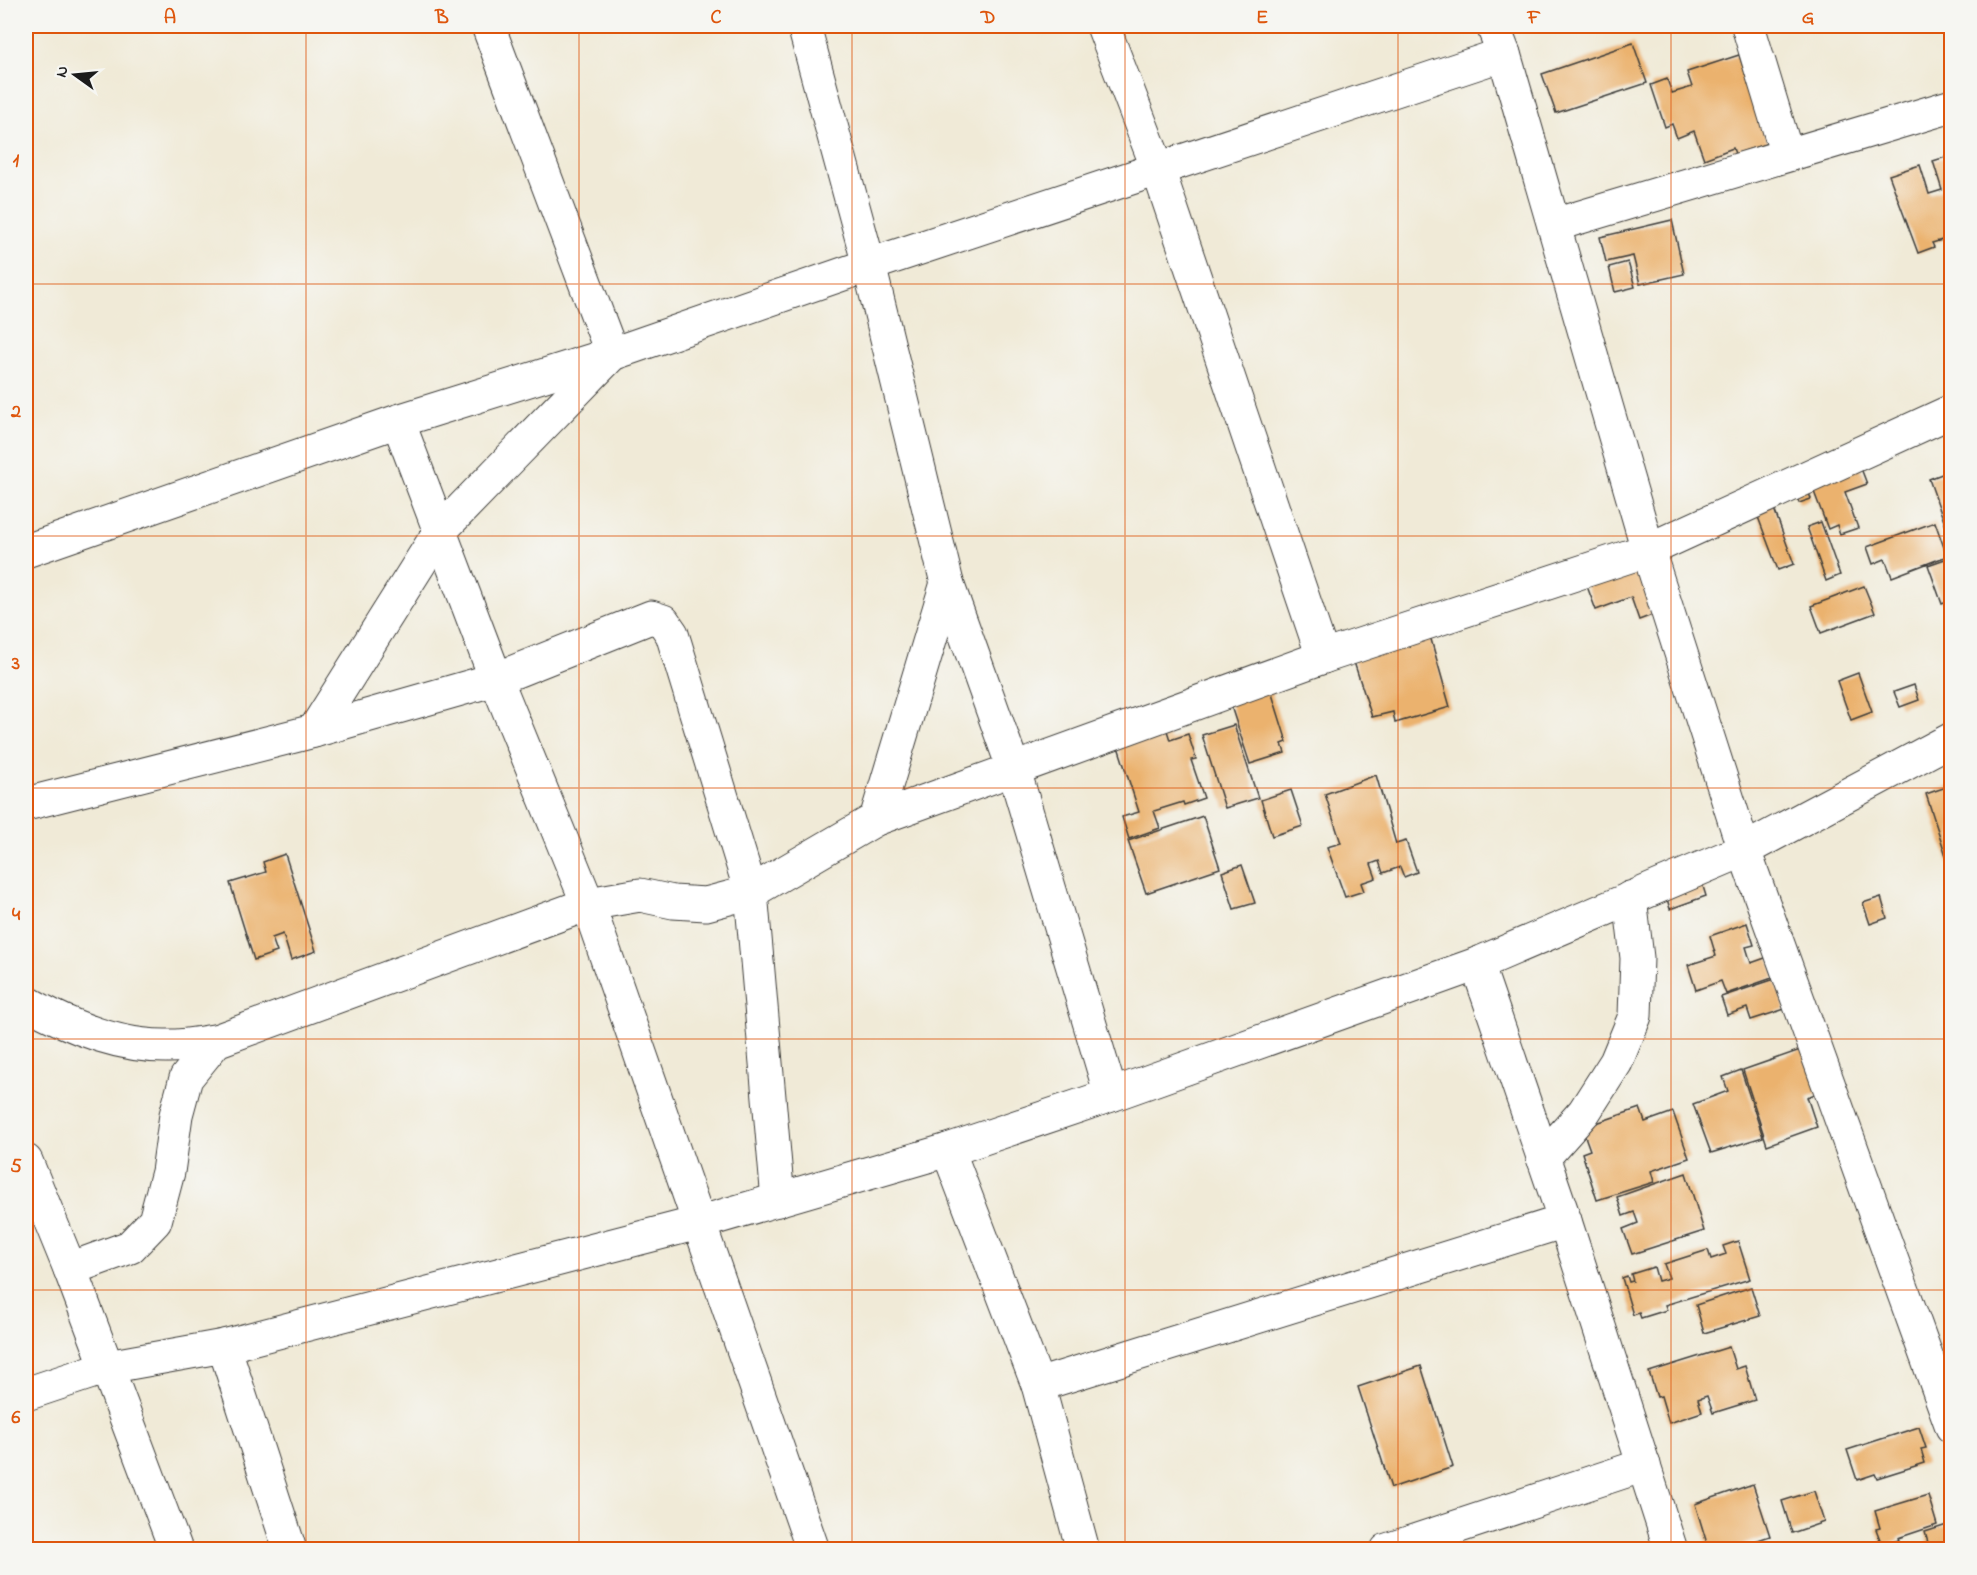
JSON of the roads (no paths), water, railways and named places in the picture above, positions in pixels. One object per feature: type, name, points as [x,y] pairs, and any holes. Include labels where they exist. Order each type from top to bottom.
[{"type":"street","points":[[488,26],[612,354]]},
{"type":"street","points":[[804,26],[869,265],[947,583],[1014,770],[1111,1095]]},
{"type":"street","points":[[1103,26],[1158,169],[1323,657]]},
{"type":"street","points":[[1748,26],[1787,155]]},
{"type":"street","points":[[26,551],[398,421],[612,354],[869,265],[1158,169],[1498,40],[1648,550],[1744,850],[1952,1427]]},
{"type":"street","points":[[1554,225],[1952,106]]},
{"type":"street","points":[[314,731],[441,531],[612,354]]},
{"type":"street","points":[[26,1002],[76,1027],[122,1042],[166,1047],[216,1041],[588,904],[640,895],[673,902],[706,904],[751,892],[876,819],[1323,657],[1648,550],[1952,411]]},
{"type":"street","points":[[398,421],[496,680],[588,904],[813,1550]]},
{"type":"street","points":[[876,819],[947,583]]},
{"type":"street","points":[[26,804],[314,731],[496,680],[651,617],[663,621],[672,634],[751,892],[778,1200]]},
{"type":"street","points":[[26,1394],[107,1366],[224,1346],[698,1223],[948,1150],[1111,1095],[1477,964],[1744,850],[1952,739]]},
{"type":"street","points":[[1543,1158],[1584,1112],[1604,1082],[1616,1062],[1635,1016],[1637,958],[1630,898]]},
{"type":"street","points":[[1477,964],[1565,1221],[1671,1550]]},
{"type":"street","points":[[70,1269],[130,1247],[155,1221],[168,1172],[176,1115],[186,1078],[216,1041]]},
{"type":"street","points":[[948,1150],[1038,1385],[1083,1550]]},
{"type":"street","points":[[26,1161],[70,1269],[176,1550]]},
{"type":"street","points":[[1038,1385],[1565,1221]]},
{"type":"street","points":[[224,1346],[290,1550]]},
{"type":"street","points":[[1387,1550],[1644,1465]]}]
